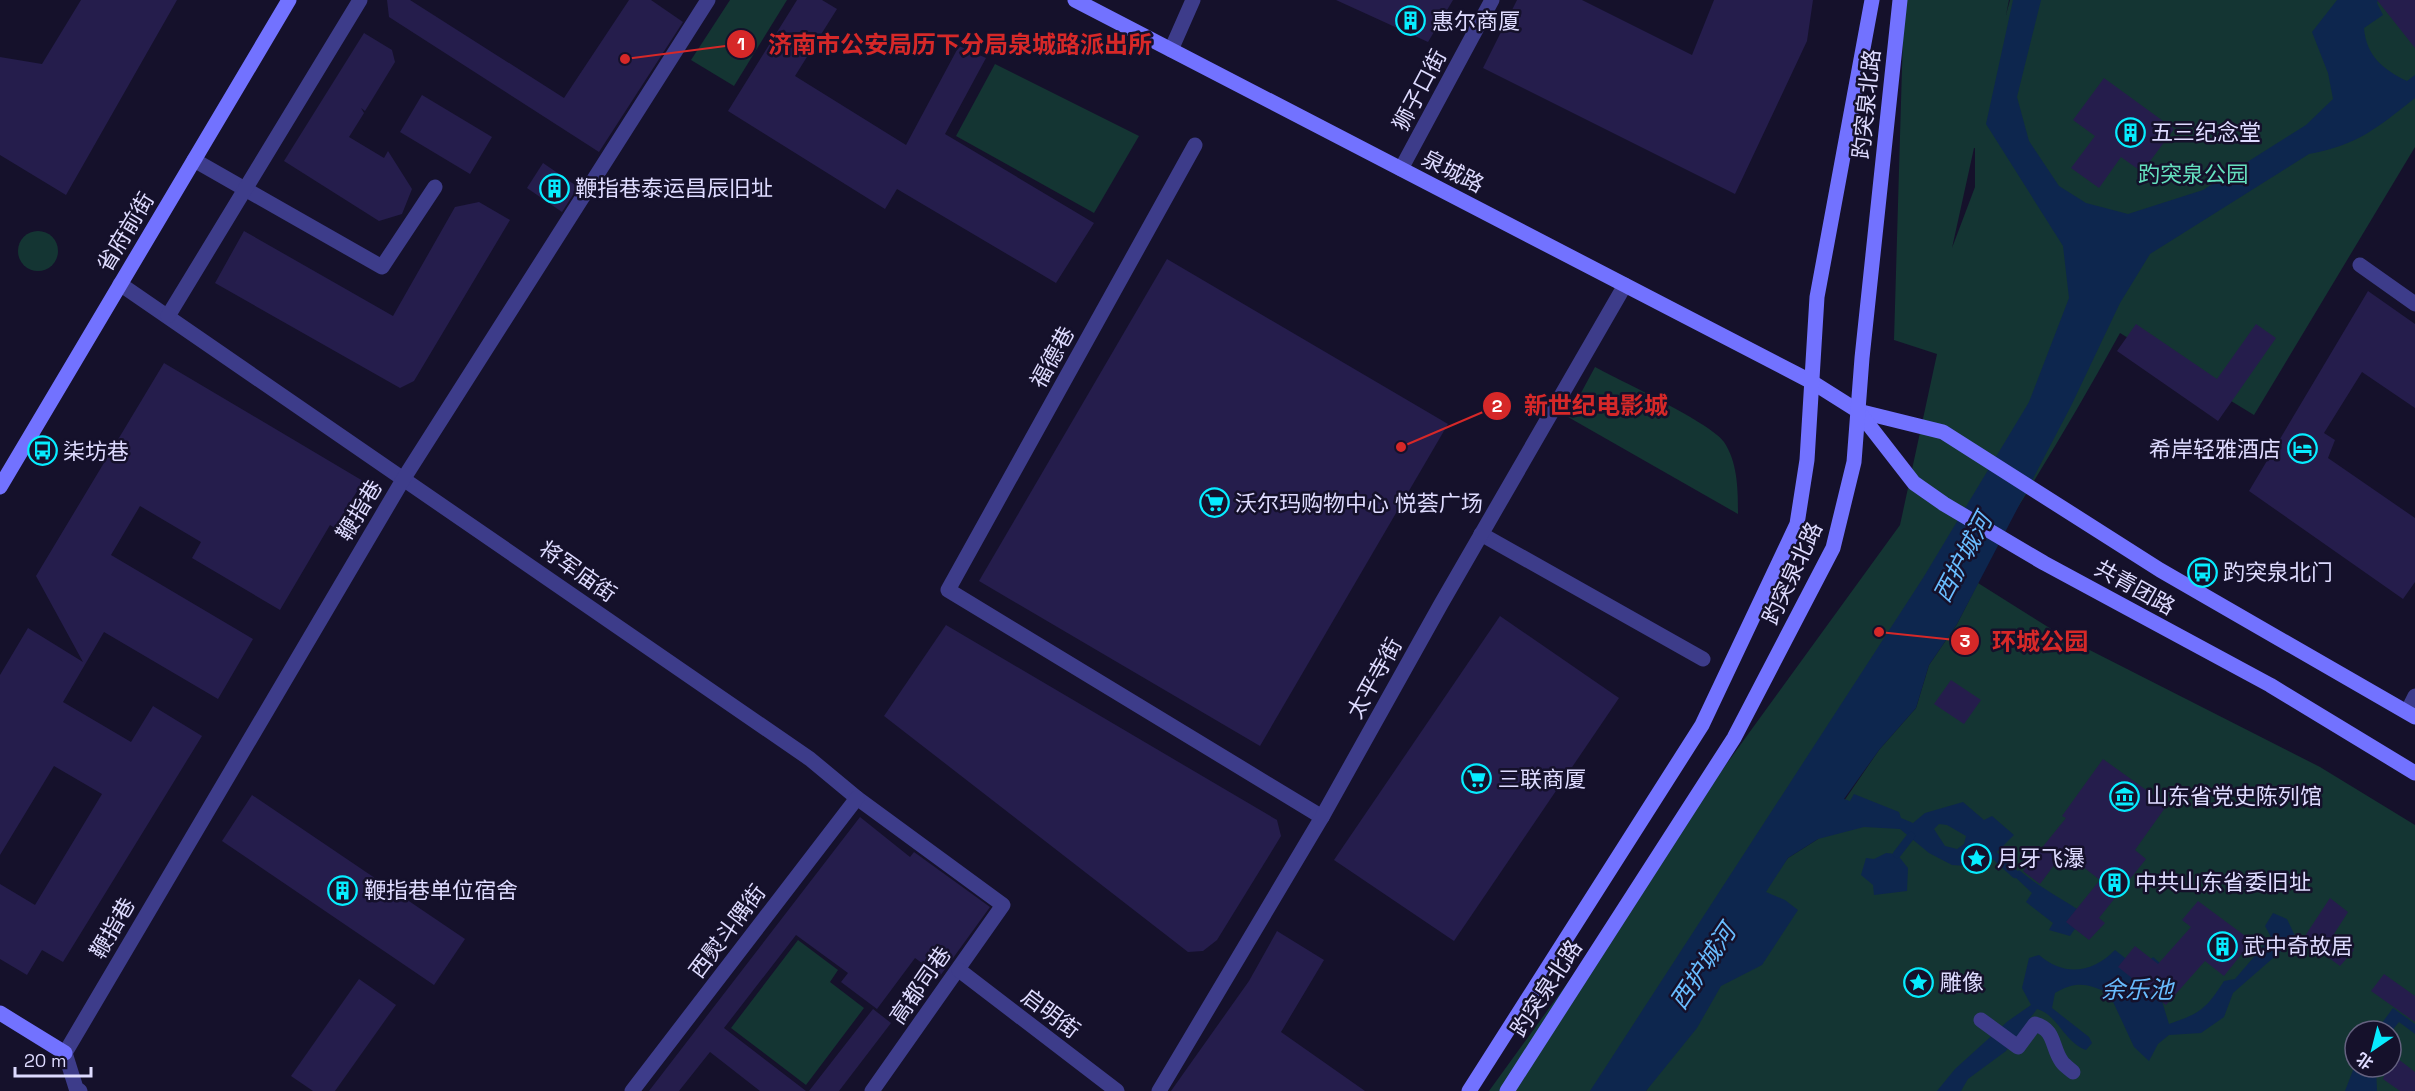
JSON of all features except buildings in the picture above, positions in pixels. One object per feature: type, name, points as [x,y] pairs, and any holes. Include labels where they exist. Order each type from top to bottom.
[{"type":"main road","name":"省府前街","points":[[0,487],[289,0]]},
{"type":"main road","name":"泉城路","points":[[1075,0],[1812,382]]},
{"type":"main road","name":"趵突泉北路","points":[[1469,1091],[1702,725],[1797,524],[1807,460],[1817,297],[1872,0]]},
{"type":"main road","name":"趵突泉北路","points":[[1507,1091],[1734,738],[1833,548],[1854,462],[1862,358],[1900,0]]},
{"type":"main road","name":"共青团路","points":[[1812,382],[1858,411],[1943,432],[2223,608],[2411,715]]},
{"type":"main road","name":"共青团路","points":[[1858,411],[1914,483],[1944,504],[2044,563],[2270,685],[2415,773]]},
{"type":"main road","points":[[0,1013],[66,1053]]},
{"type":"street","points":[[168,316],[360,0]]},
{"type":"street","name":"鞭指巷","points":[[66,1053],[404,478],[708,0]]},
{"type":"street","points":[[1171,50],[1193,0]]},
{"type":"street","name":"狮子口街","points":[[1401,169],[1492,0]]},
{"type":"street","name":"福德巷","points":[[1195,145],[948,591],[1322,816]]},
{"type":"street","points":[[194,160],[382,267],[435,187]]},
{"type":"street","points":[[2360,265],[2415,304]]},
{"type":"street","name":"将军庙街","points":[[120,284],[810,759],[857,798],[1003,905]]},
{"type":"street","name":"太平寺街","points":[[1159,1091],[1322,816],[1625,285]]},
{"type":"street","points":[[1481,534],[1703,659]]},
{"type":"street","points":[[2411,715],[2415,696]]},
{"type":"street","name":"西熨斗隅街","points":[[632,1091],[857,798]]},
{"type":"street","name":"高都司巷","points":[[872,1091],[1003,905]]},
{"type":"street","name":"启明街","points":[[959,970],[1116,1091]]},
{"type":"street","points":[[1987,1024],[2018,1047],[2035,1024],[2043,1026],[2049,1031],[2062,1062],[2073,1072]]},
{"type":"street","points":[[66,1053],[76,1088],[80,1091]]},
{"type":"green space","points":[[730,0],[787,0],[734,86],[691,60]]},
{"type":"green space","name":"趵突泉公园","points":[[1904,0],[2009,0],[2006,15],[2010,0],[2415,0],[2415,147],[2254,415],[2120,333],[2064,431],[1944,624],[1816,812],[1620,1091],[1489,1091],[1900,525],[1937,354],[1894,340]],"holes":[[[1974,148],[1975,187],[1952,248]]]},
{"type":"green space","points":[[995,64],[1139,136],[1094,213],[956,136]]},
{"type":"green space","points":[[38,231],[52,237],[58,251],[52,265],[38,271],[24,265],[18,251],[24,237]]},
{"type":"green space","points":[[1595,367],[1685,414],[1716,434],[1724,442],[1735,468],[1738,514],[1568,417]]},
{"type":"green space","points":[[1978,583],[2064,637],[2320,767],[2415,825],[2415,1091],[1646,1091],[1775,875],[1788,858],[1818,839],[1879,750],[1916,708],[1929,665],[1957,624]]},
{"type":"green space","points":[[798,940],[838,970],[830,982],[864,1008],[806,1085],[731,1028]]},
{"type":"water","name":"西护城河","points":[[2013,0],[2041,0],[2017,97],[2029,141],[2059,186],[2086,203],[2128,214],[2203,190],[2306,125],[2333,99],[2328,73],[2312,32],[2337,0],[2378,0],[2377,3],[2383,15],[2364,28],[2368,47],[2378,61],[2391,72],[2407,81],[2415,75],[2415,98],[2378,127],[2341,146],[2309,154],[2150,254],[2120,303],[2071,406],[1957,624],[1929,665],[1916,708],[1879,750],[1844,799],[1850,801],[1854,794],[1899,812],[1901,818],[1913,823],[1925,813],[1963,802],[1984,820],[1992,816],[2014,835],[1982,867],[1952,865],[1929,853],[1900,829],[1864,827],[1818,839],[1788,858],[1766,892],[1785,900],[1798,910],[1762,965],[1721,986],[1697,1028],[1646,1091],[1590,1091],[1923,578],[2029,402],[2069,298],[2063,246],[1986,124]],"holes":[[[1939,824],[1947,825],[1966,836],[1964,844],[1957,849],[1945,846],[1934,829]]]},
{"type":"water","points":[[1886,853],[1897,854],[1908,868],[1907,891],[1874,895],[1873,885],[1861,875],[1866,858],[1874,859]]},
{"type":"water","points":[[2019,870],[2094,921],[2074,930],[2070,936],[2049,930],[2053,923],[2026,902],[2032,893],[2014,876]]},
{"type":"water","name":"余乐池","points":[[2273,913],[2287,919],[2296,938],[2233,993],[2224,1017],[2201,1033],[2169,1035],[2158,1044],[2149,1061],[2134,1047],[2109,993],[2088,986],[2076,985],[2055,993],[2052,1008],[2089,1037],[2092,1043],[2086,1050],[2072,1041],[2050,1017],[2037,1009],[2006,1051],[1968,1079],[1961,1091],[1937,1091],[1955,1069],[2008,1021],[2031,1005],[2022,988],[2029,958],[2039,955],[2059,967],[2078,969],[2097,964],[2115,950],[2134,965],[2149,961],[2153,957],[2177,978],[2161,998],[2169,1024],[2189,1017],[2202,1009],[2224,981],[2235,979],[2271,937],[2265,926]]},
{"type":"water","points":[[2393,1008],[2415,1024],[2415,1034],[2403,1025],[2403,1019],[2385,1019]]},
{"type":"water","points":[[2350,1079],[2376,1079],[2377,1091],[2345,1091]]},
{"type":"waterway","points":[[1897,854],[1911,836]]},
{"type":"waterway","points":[[1994,855],[2015,874]]},
{"type":"place","name":"惠尔商厦","points":[[1411,21]]},
{"type":"place","name":"济南市公安局历下分局泉城路派出所","points":[[625,59]]},
{"type":"place","name":"五三纪念堂","points":[[2130,132]]},
{"type":"place","name":"鞭指巷泰运昌辰旧址","points":[[554,188]]},
{"type":"place","name":"新世纪电影城","points":[[1401,447]]},
{"type":"place","name":"希岸轻雅酒店","points":[[2302,449]]},
{"type":"place","name":"柒坊巷","points":[[42,451]]},
{"type":"place","name":"沃尔玛购物中心 悦荟广场","points":[[1214,503]]},
{"type":"place","name":"趵突泉北门","points":[[2202,572]]},
{"type":"place","name":"环城公园","points":[[1879,632]]},
{"type":"place","name":"三联商厦","points":[[1477,779]]},
{"type":"place","name":"山东省党史陈列馆","points":[[2125,796]]},
{"type":"place","name":"月牙飞瀑","points":[[1976,858]]},
{"type":"place","name":"中共山东省委旧址","points":[[2114,882]]},
{"type":"place","name":"鞭指巷单位宿舍","points":[[343,890]]},
{"type":"place","name":"武中奇故居","points":[[2222,946]]},
{"type":"place","name":"雕像","points":[[1919,982]]}]
